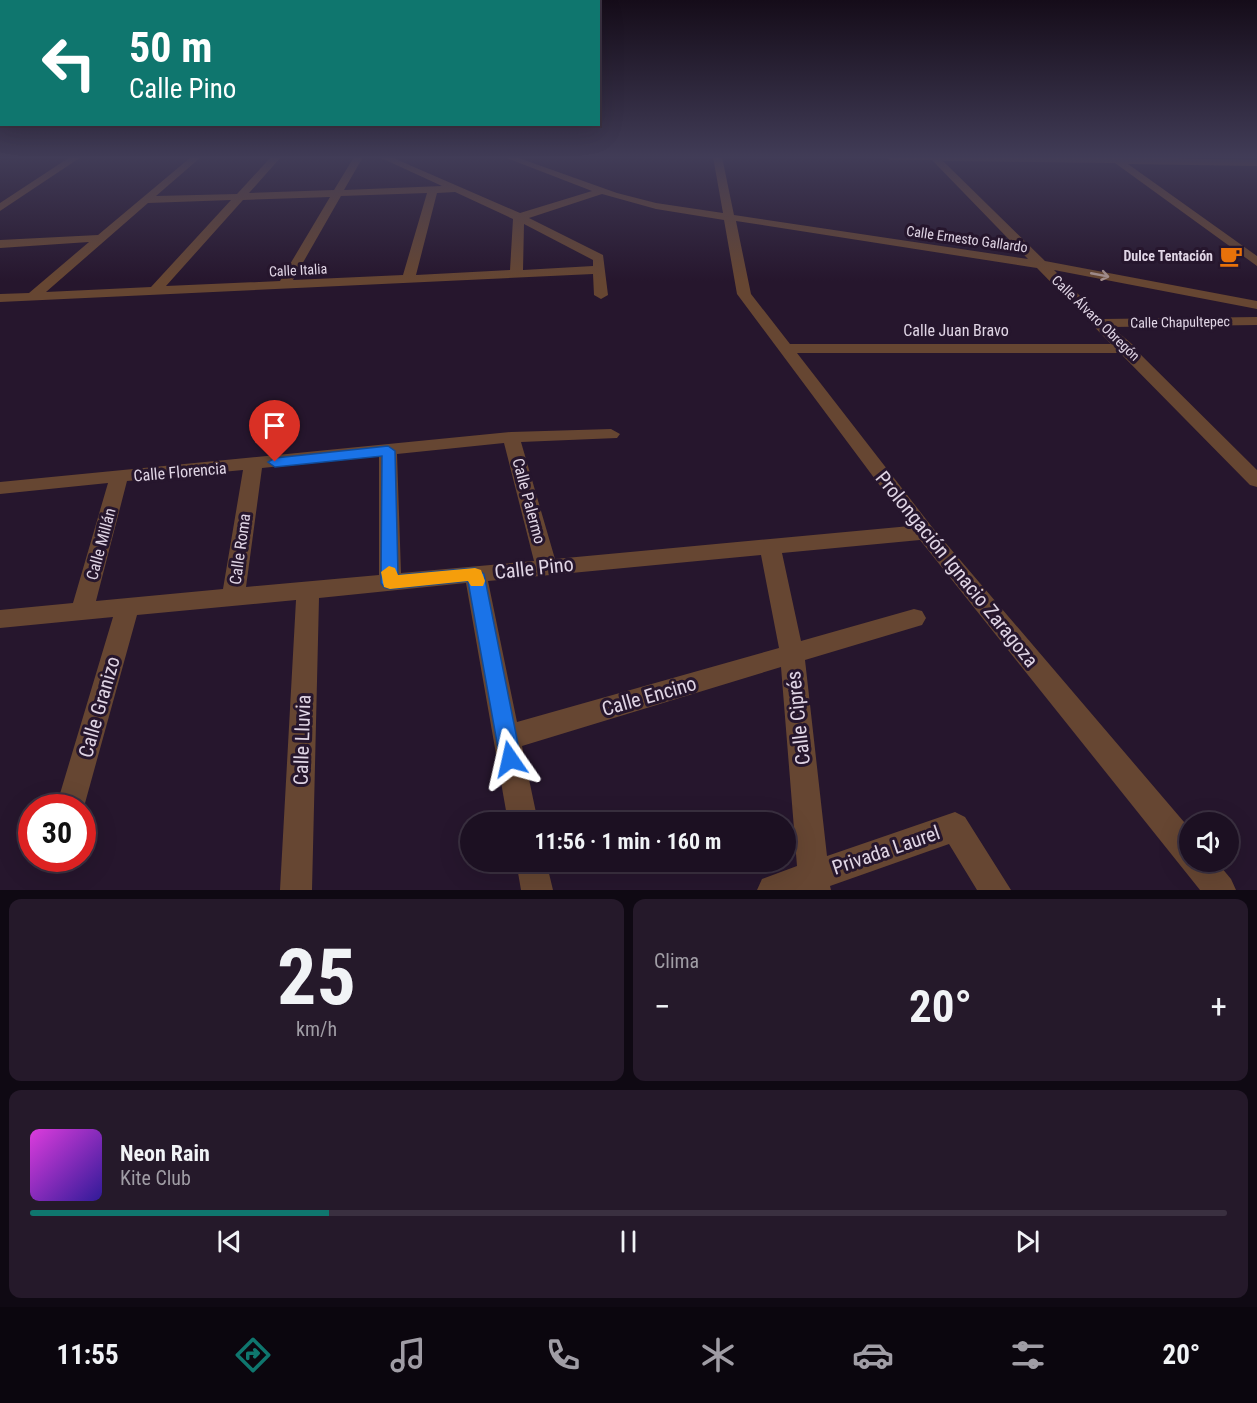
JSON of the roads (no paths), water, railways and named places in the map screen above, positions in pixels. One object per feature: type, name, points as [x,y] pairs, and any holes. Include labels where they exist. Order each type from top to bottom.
[{"type":"street","points":[[0,208],[14,199]]},
{"type":"street","points":[[32,297],[146,200],[181,199]]},
{"type":"street","points":[[155,291],[240,199]]},
{"type":"street","points":[[284,285],[333,199]]},
{"type":"street","points":[[408,279],[431,199]]},
{"type":"street","points":[[477,199],[599,258],[601,295]]},
{"type":"street","points":[[519,217],[578,199]]},
{"type":"street","name":"Calle Ernesto Gallardo","points":[[626,199],[729,218],[1042,265],[1257,305]]},
{"type":"street","name":"Prolongación Ignacio Zaragoza","points":[[725,199],[744,294],[925,532],[1179,840]]},
{"type":"street","name":"Calle Álvaro Obregón","points":[[976,199],[1128,348],[1257,481]]},
{"type":"street","points":[[1169,199],[1257,262]]},
{"type":"street","points":[[516,274],[519,217]]},
{"type":"street","points":[[0,244],[101,238]]},
{"type":"street","name":"Calle Italia","points":[[0,298],[598,270]]},
{"type":"street","name":"Calle Chapultepec","points":[[1102,323],[1257,321]]},
{"type":"street","name":"Calle Juan Bravo","points":[[785,348],[1128,348]]},
{"type":"street","name":"Calle Florencia","points":[[0,488],[253,465],[511,437],[611,434]]},
{"type":"street","name":"Calle Palermo","points":[[511,437],[546,566]]},
{"type":"street","points":[[388,451],[390,583]]},
{"type":"street","name":"Calle Roma","points":[[233,597],[253,465]]},
{"type":"street","name":"Calle Millán","points":[[82,611],[119,477]]},
{"type":"street","name":"Calle Pino","points":[[0,619],[925,532]]},
{"type":"street","name":"Calle Ciprés","points":[[770,547],[792,654],[814,882]]},
{"type":"street","points":[[475,574],[521,812]]},
{"type":"street","name":"Calle Lluvia","points":[[296,890],[308,590]]},
{"type":"street","name":"Calle Granizo","points":[[75,794],[128,607]]},
{"type":"street","name":"Calle Encino","points":[[506,738],[914,618]]},
{"type":"street","name":"Privada Laurel","points":[[814,882],[955,827],[995,890]]},
{"type":"street","points":[[533,872],[537,890]]},
{"type":"street","points":[[1205,872],[1220,890]]},
{"type":"street","points":[[773,890],[814,882]]},
{"type":"place","name":"Dulce Tentación","points":[[1231,256]]}]
